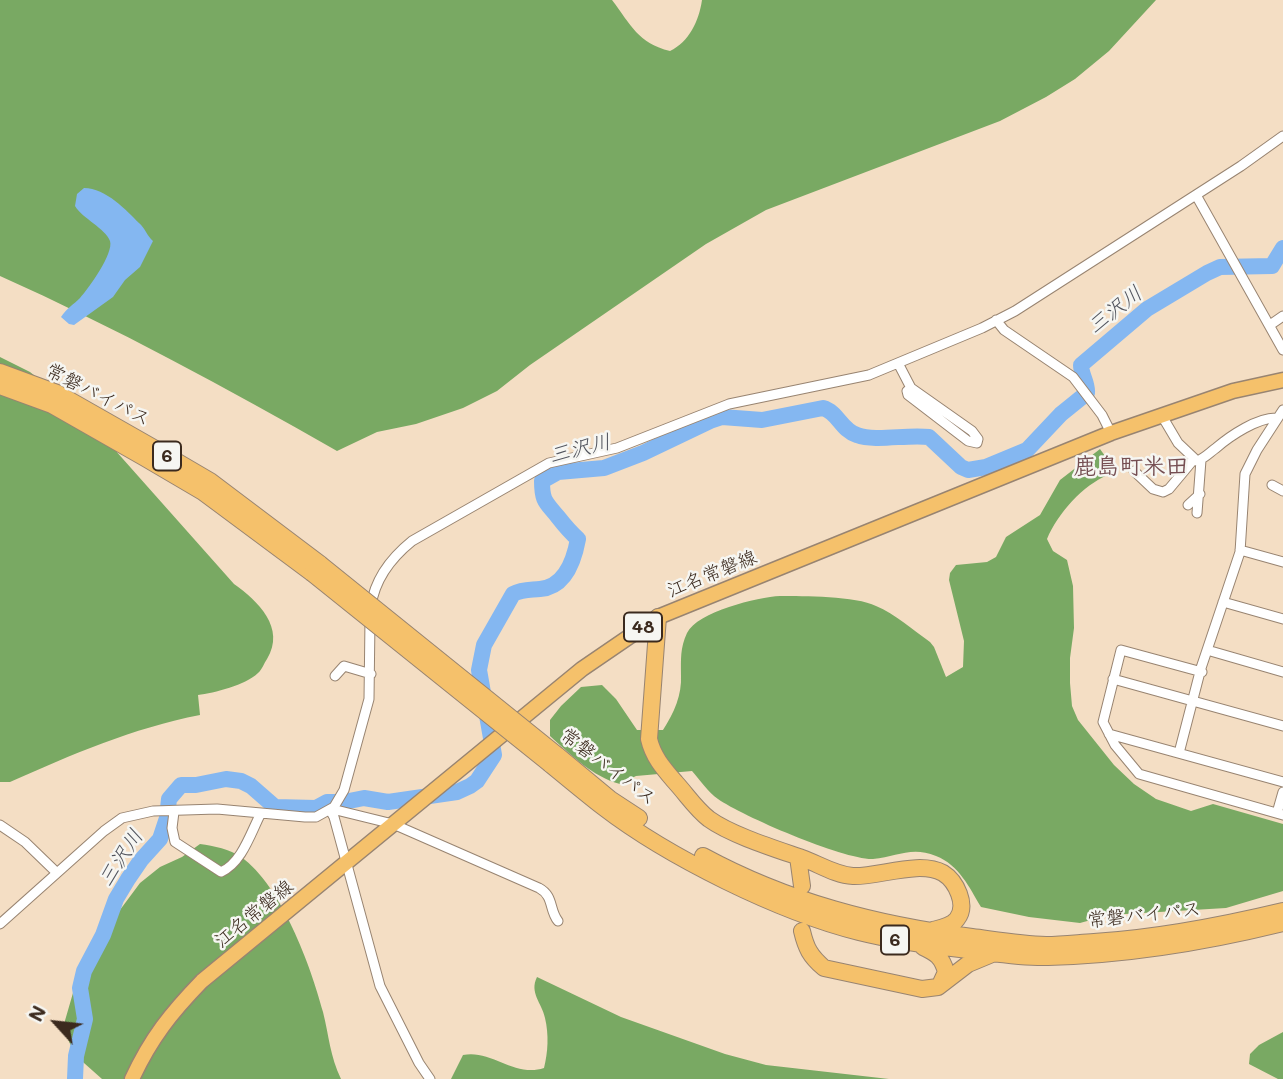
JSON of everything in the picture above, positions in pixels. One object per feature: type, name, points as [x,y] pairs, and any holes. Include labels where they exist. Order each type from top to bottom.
[{"type":"highway","name":"常磐バイパス","points":[[0,372],[57,393],[210,481],[554,760],[605,809],[663,846],[718,876],[790,908],[857,932],[995,947],[1046,957],[1135,950],[1224,938],[1283,923]]},
{"type":"highway","name":"常磐バイパス","points":[[0,386],[52,405],[145,458],[203,492],[316,568]]},
{"type":"highway","points":[[658,617],[648,728],[653,755],[710,820],[730,830],[854,876],[919,869],[944,873],[954,883],[960,896],[961,910],[957,920],[923,938],[944,964],[946,972],[938,987]]},
{"type":"highway","points":[[798,857],[802,886]]},
{"type":"highway","points":[[802,930],[806,950],[824,968],[922,989],[938,987],[995,947],[961,910]]},
{"type":"highway","name":"常磐バイパス","points":[[995,947],[1135,939],[1216,927],[1283,911]]},
{"type":"main road","name":"江名常磐線","points":[[132,1079],[157,1032],[202,981],[582,669],[658,617],[1111,433],[1233,391],[1283,380]]},
{"type":"street","points":[[1,920],[122,818],[139,813],[217,809],[316,817],[331,810],[344,790],[365,720],[371,674],[372,600],[388,563],[412,541],[549,463],[617,448],[716,407],[869,375],[996,320],[1015,311],[1283,136]]},
{"type":"street","points":[[1195,195],[1283,350]]},
{"type":"street","points":[[1270,325],[1283,316]]},
{"type":"street","points":[[996,320],[1004,330],[1073,377],[1102,415],[1111,433]]},
{"type":"street","points":[[898,363],[911,388],[972,431],[978,439],[977,443],[968,441],[908,395],[907,391],[911,388]]},
{"type":"street","points":[[1134,471],[1153,489],[1163,492],[1197,460],[1218,446],[1256,423],[1280,414]]},
{"type":"street","points":[[1180,753],[1207,650],[1240,550],[1245,474],[1280,414]]},
{"type":"street","points":[[1162,416],[1178,443],[1197,460],[1200,494],[1197,513]]},
{"type":"street","points":[[1272,485],[1283,491]]},
{"type":"street","points":[[1188,505],[1200,494]]},
{"type":"street","points":[[1240,550],[1283,562]]},
{"type":"street","points":[[1223,602],[1283,619]]},
{"type":"street","points":[[1202,672],[1121,650],[1103,722],[1115,745],[1139,774],[1280,814],[1283,792]]},
{"type":"street","points":[[1207,650],[1283,672]]},
{"type":"street","points":[[335,676],[344,666],[371,674]]},
{"type":"street","points":[[1114,679],[1283,726]]},
{"type":"street","points":[[1109,734],[1283,782]]},
{"type":"street","points":[[331,810],[393,824],[547,892],[558,921]]},
{"type":"street","points":[[331,810],[380,986],[419,1063],[430,1079]]},
{"type":"street","points":[[174,812],[172,828],[175,842],[221,872],[231,866],[241,852],[261,813]]},
{"type":"street","points":[[0,825],[25,842],[57,872]]},
{"type":"green space","points":[[0,0],[612,0],[643,38],[670,51],[683,42],[692,30],[702,0],[1156,0],[1109,51],[1075,79],[1046,97],[1000,121],[766,210],[706,244],[530,365],[497,391],[463,408],[416,424],[377,432],[337,451],[171,359],[0,276]]},
{"type":"green space","points":[[0,357],[30,372],[83,414],[234,584],[260,607],[267,616],[273,637],[267,659],[253,677],[230,688],[198,695],[200,715],[127,735],[79,752],[10,782],[0,782]]},
{"type":"green space","points":[[1100,449],[1105,456],[1108,475],[1089,486],[1072,501],[1047,539],[1053,551],[1067,560],[1073,586],[1074,628],[1070,658],[1072,706],[1078,720],[1114,765],[1134,784],[1156,799],[1191,811],[1213,804],[1283,824],[1283,891],[1226,908],[1109,915],[1080,923],[1029,917],[981,907],[957,871],[936,856],[911,852],[873,859],[818,845],[770,826],[718,799],[692,771],[636,776],[620,784],[610,781],[591,770],[550,736],[550,720],[561,706],[581,687],[602,685],[616,699],[637,730],[663,730],[679,697],[682,649],[687,633],[693,625],[715,612],[770,597],[829,597],[856,600],[883,609],[930,642],[946,677],[963,667],[964,641],[949,580],[950,573],[956,565],[987,562],[996,557],[1006,537],[1040,515],[1060,480]]},
{"type":"green space","points":[[200,844],[227,850],[241,857],[256,870],[281,906],[311,972],[341,1079],[102,1079],[75,1055],[64,1024],[75,986],[114,918],[140,883],[160,867],[182,857]]},
{"type":"green space","points":[[537,977],[621,1017],[725,1054],[766,1065],[889,1079],[451,1079],[463,1055],[483,1056],[523,1069],[544,1068],[547,1031],[534,988]]},
{"type":"green space","points":[[1283,1032],[1283,1079],[1278,1079],[1249,1064],[1250,1054],[1259,1045]]},
{"type":"water","points":[[84,188],[100,192],[115,201],[141,225],[153,241],[140,267],[125,280],[113,297],[74,325],[61,317],[89,287],[105,262],[110,246],[104,232],[75,206],[77,194]]},
{"type":"waterway","name":"三沢川","points":[[75,1079],[76,1056],[85,1019],[80,988],[84,971],[103,935],[116,899],[141,860],[160,839],[167,818],[169,799],[181,785],[226,779],[241,781],[251,786],[275,807],[316,808],[327,802],[364,798],[388,802],[457,792],[477,781],[494,755],[479,670],[484,645],[513,594],[549,587],[562,578],[571,564],[578,539],[546,501],[542,481],[558,472],[604,468],[722,417],[762,420],[823,408],[857,435],[873,438],[929,437],[961,467],[968,470],[986,467],[1027,450],[1061,414],[1087,393],[1081,365],[1147,309],[1220,267],[1272,266],[1283,248]]},
{"type":"district","name":"鹿島町米田","points":[[1131,467]]}]
